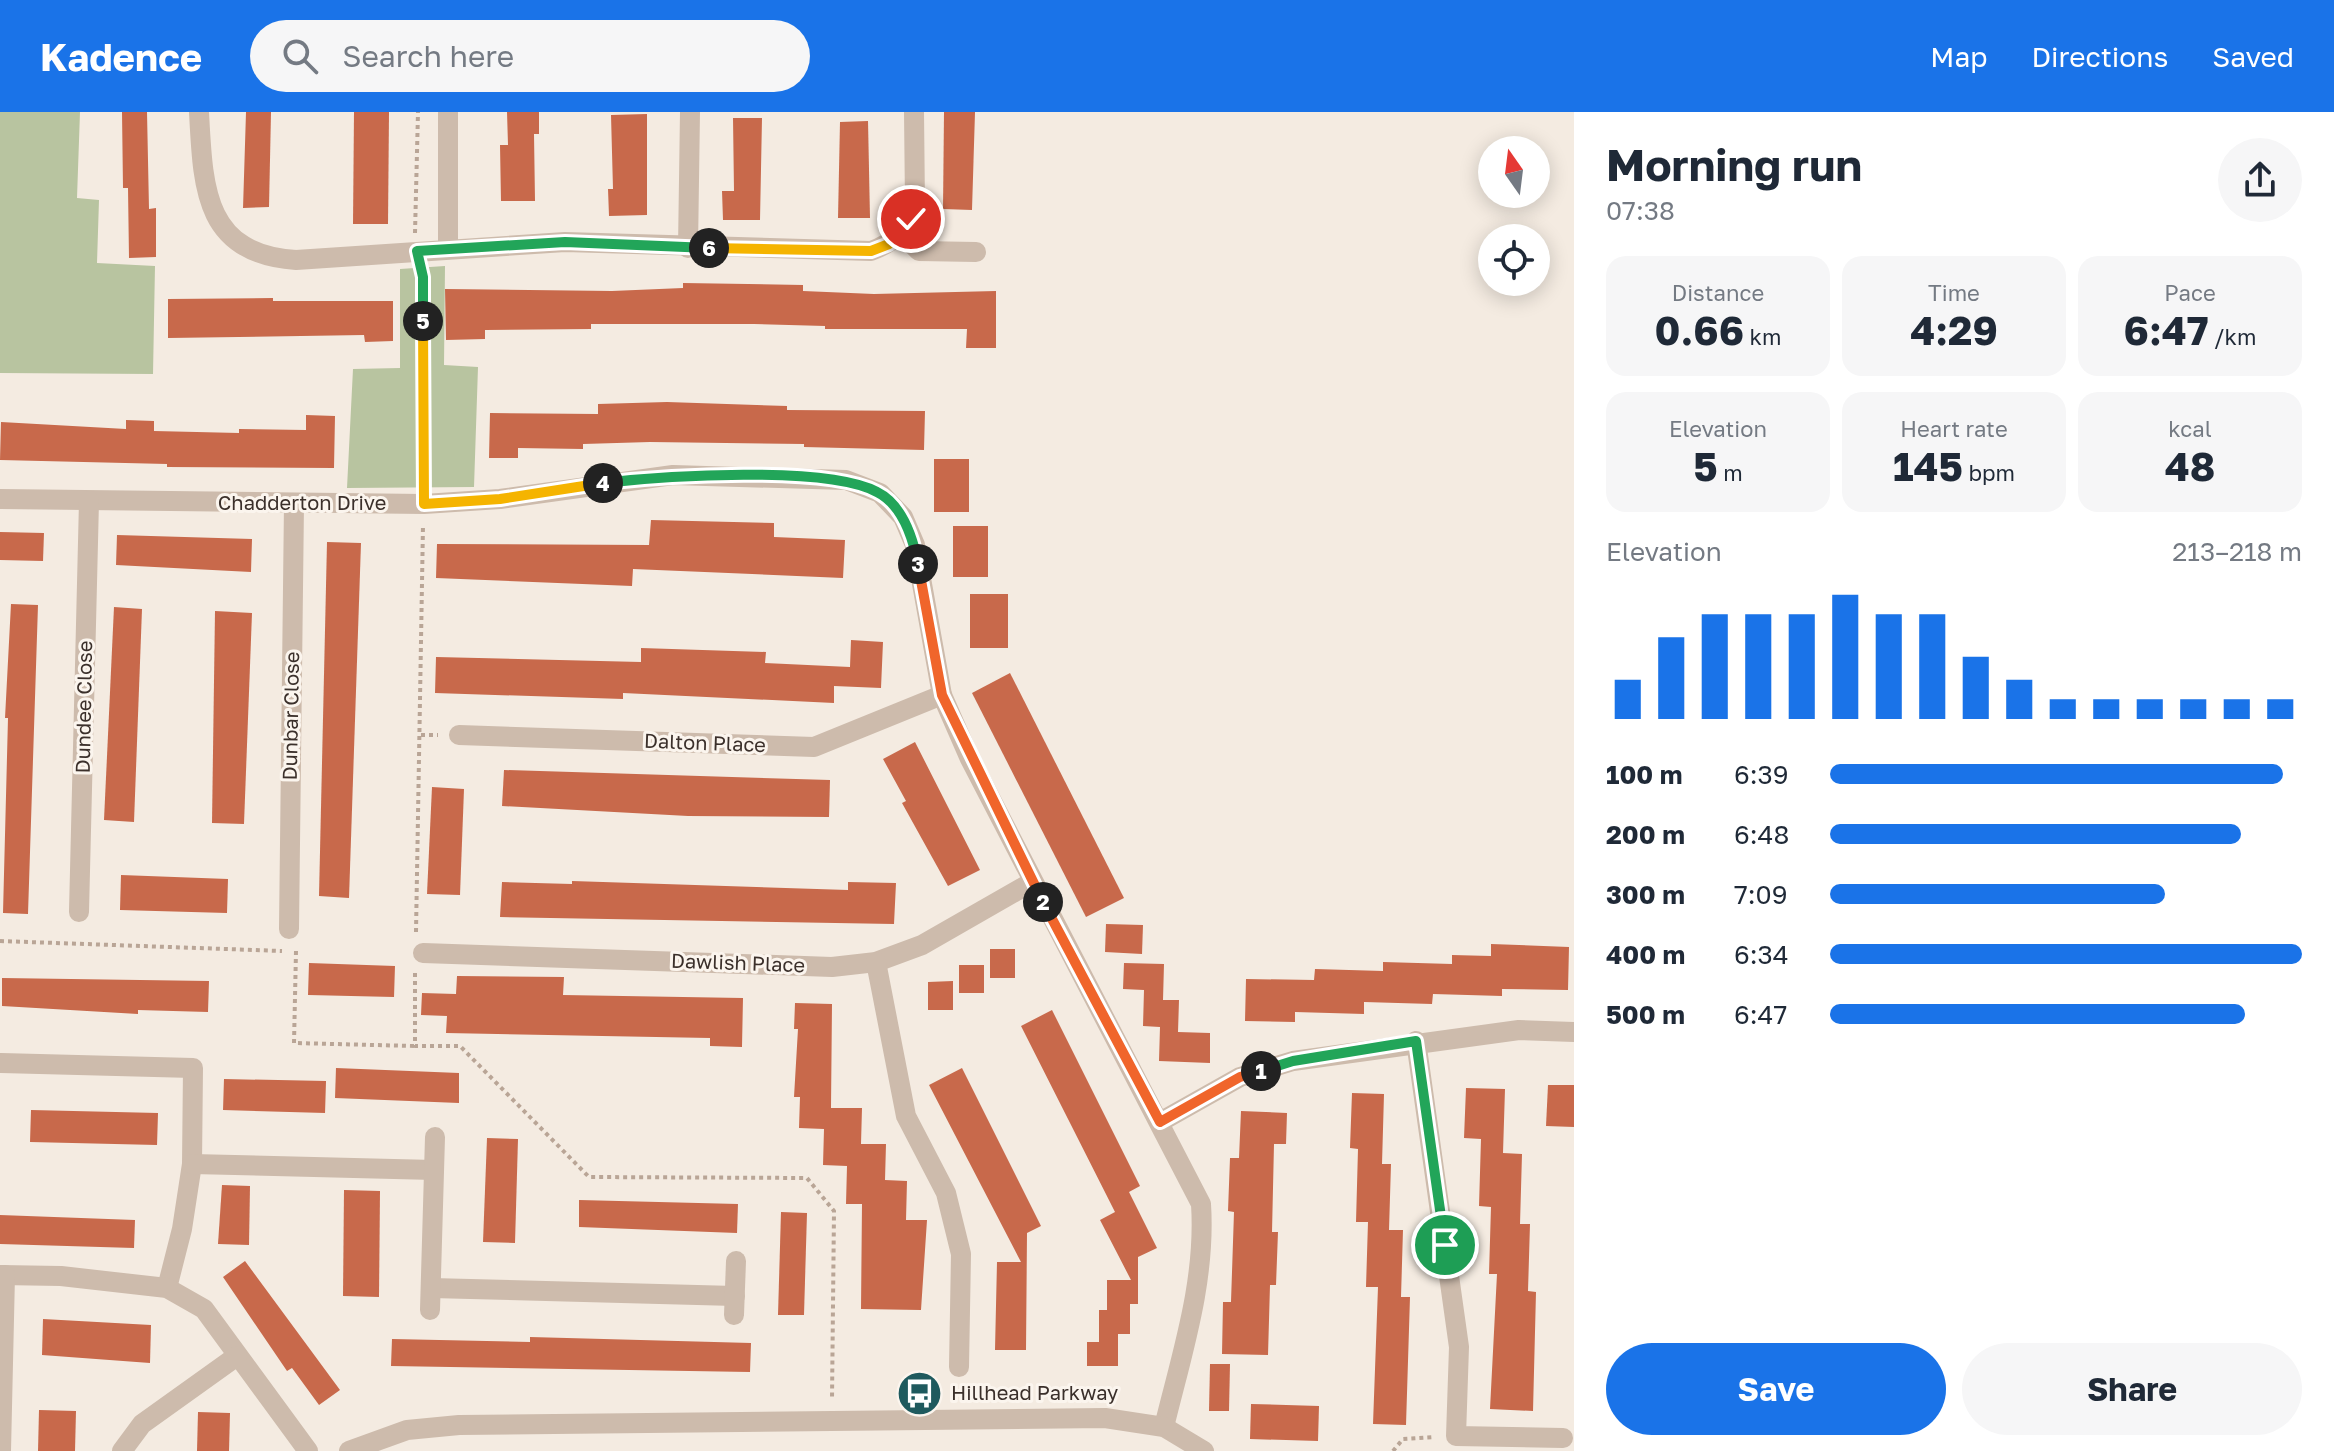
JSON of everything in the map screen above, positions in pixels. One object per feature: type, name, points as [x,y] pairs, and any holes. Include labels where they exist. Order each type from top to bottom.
[{"type":"street","points":[[199,112],[202,168],[208,201],[236,244],[266,258],[296,260],[565,242],[871,251],[889,244],[901,233],[915,205],[914,112]]},
{"type":"street","points":[[448,112],[448,248]]},
{"type":"street","points":[[688,248],[690,112]]},
{"type":"street","points":[[901,233],[919,251],[976,252]]},
{"type":"street","name":"Chadderton Drive","points":[[0,499],[424,504],[500,499],[673,475],[846,480],[880,493],[903,517],[915,545],[942,695],[1032,882],[1201,1204],[1204,1247],[1195,1304],[1164,1427]]},
{"type":"street","name":"Dundee Close","points":[[79,912],[89,501]]},
{"type":"street","name":"Dunbar Close","points":[[289,929],[294,503]]},
{"type":"street","name":"Dalton Place","points":[[459,735],[814,747],[942,695]]},
{"type":"street","name":"Dawlish Place","points":[[418,953],[832,967],[876,962],[922,945],[1032,882]]},
{"type":"street","points":[[876,962],[906,1116],[946,1193],[961,1254],[959,1367]]},
{"type":"street","points":[[1160,1122],[1240,1077],[1293,1061],[1416,1041],[1519,1030],[1574,1032]]},
{"type":"street","points":[[1416,1041],[1459,1347],[1456,1436],[1563,1438]]},
{"type":"street","points":[[1,1063],[193,1068],[192,1164],[182,1229],[167,1288]]},
{"type":"street","points":[[430,1310],[435,1137]]},
{"type":"street","points":[[192,1164],[434,1170]]},
{"type":"street","points":[[431,1288],[734,1305],[736,1261]]},
{"type":"street","points":[[1,1451],[2,1275],[61,1276],[167,1288],[204,1309],[308,1451]]},
{"type":"street","points":[[122,1451],[142,1424],[237,1356]]},
{"type":"street","points":[[349,1451],[407,1430],[459,1425],[1105,1418],[1164,1427],[1204,1451]]},
{"type":"path","points":[[415,1046],[424,504],[423,277],[417,251],[418,112]]},
{"type":"path","points":[[289,929],[296,937],[294,1043],[460,1046],[589,1177],[807,1178],[834,1211],[832,1421]]},
{"type":"path","points":[[0,941],[296,951]]},
{"type":"path","points":[[1393,1451],[1403,1439],[1456,1436]]},
{"type":"green space","points":[[0,112],[80,112],[77,198],[99,200],[97,263],[155,266],[153,374],[0,373]]},
{"type":"green space","points":[[445,266],[444,365],[478,367],[474,487],[347,488],[353,369],[400,368],[400,269]]},
{"type":"building","points":[[122,112],[147,112],[149,209],[156,208],[156,257],[129,258],[128,188],[123,188]]},
{"type":"building","points":[[246,112],[271,112],[269,207],[243,208]]},
{"type":"building","points":[[354,112],[389,112],[388,224],[353,224]]},
{"type":"building","points":[[507,112],[539,112],[539,134],[534,134],[535,201],[501,201],[500,145],[508,145]]},
{"type":"building","points":[[944,112],[975,112],[972,210],[943,209]]},
{"type":"building","points":[[647,114],[647,215],[609,216],[608,189],[613,189],[611,115]]},
{"type":"building","points":[[733,118],[762,118],[760,220],[723,220],[722,191],[734,191]]},
{"type":"building","points":[[868,121],[870,218],[838,218],[840,122]]},
{"type":"building","points":[[683,283],[803,285],[803,291],[874,294],[996,291],[996,348],[966,348],[967,329],[825,329],[825,326],[754,324],[591,324],[591,329],[485,330],[485,339],[446,340],[445,289],[612,291],[683,288]]},
{"type":"building","points":[[273,298],[273,301],[393,301],[393,341],[365,342],[364,335],[168,338],[168,299]]},
{"type":"building","points":[[667,402],[787,406],[787,410],[925,411],[924,450],[804,447],[804,444],[650,442],[583,444],[583,449],[518,448],[518,458],[489,458],[490,413],[598,414],[598,404]]},
{"type":"building","points":[[306,415],[335,416],[334,468],[167,467],[167,464],[0,460],[1,422],[126,429],[126,420],[154,421],[154,431],[239,433],[239,429],[306,430]]},
{"type":"building","points":[[934,459],[969,459],[969,512],[934,512]]},
{"type":"building","points":[[651,520],[774,523],[774,537],[845,540],[843,578],[633,569],[632,586],[436,578],[437,544],[649,545]]},
{"type":"building","points":[[953,526],[988,526],[988,577],[953,577]]},
{"type":"building","points":[[0,532],[44,533],[43,561],[0,560]]},
{"type":"building","points":[[117,535],[252,539],[251,572],[116,565]]},
{"type":"building","points":[[327,542],[361,543],[349,898],[319,896]]},
{"type":"building","points":[[970,594],[1008,594],[1008,648],[970,648]]},
{"type":"building","points":[[11,604],[38,605],[28,914],[3,913],[8,718],[5,718]]},
{"type":"building","points":[[114,607],[142,609],[134,822],[104,820]]},
{"type":"building","points":[[215,611],[252,613],[244,824],[212,823]]},
{"type":"building","points":[[851,640],[883,642],[881,688],[834,686],[834,703],[623,693],[623,699],[435,693],[436,657],[641,662],[641,648],[766,652],[765,663],[850,667]]},
{"type":"building","points":[[1010,673],[1124,898],[1086,917],[972,693]]},
{"type":"building","points":[[915,742],[980,870],[948,886],[902,803],[906,801],[883,759]]},
{"type":"building","points":[[504,770],[830,780],[829,817],[688,816],[502,806]]},
{"type":"building","points":[[432,787],[464,789],[460,895],[427,894]]},
{"type":"building","points":[[121,875],[228,879],[227,913],[120,910]]},
{"type":"building","points":[[572,881],[848,890],[848,882],[896,883],[894,924],[500,917],[502,882],[572,884]]},
{"type":"building","points":[[1106,924],[1143,925],[1142,954],[1105,952]]},
{"type":"building","points":[[1491,944],[1569,947],[1568,990],[1502,989],[1502,996],[1433,994],[1432,1004],[1364,1002],[1364,1014],[1295,1012],[1295,1022],[1245,1021],[1246,979],[1314,980],[1315,969],[1383,971],[1383,962],[1452,964],[1452,955],[1491,956]]},
{"type":"building","points":[[990,949],[1015,949],[1015,978],[990,978]]},
{"type":"building","points":[[309,963],[395,966],[394,997],[308,995]]},
{"type":"building","points":[[1124,963],[1164,964],[1163,1000],[1179,1000],[1178,1032],[1210,1033],[1210,1063],[1159,1061],[1160,1027],[1143,1026],[1144,990],[1123,989]]},
{"type":"building","points":[[959,965],[984,965],[984,993],[959,993]]},
{"type":"building","points":[[457,976],[564,977],[563,995],[743,998],[742,1047],[710,1046],[710,1038],[446,1033],[447,1016],[421,1015],[422,993],[456,994]]},
{"type":"building","points":[[2,978],[209,981],[208,1012],[138,1010],[138,1014],[2,1006]]},
{"type":"building","points":[[953,981],[953,1010],[928,1010],[928,982]]},
{"type":"building","points":[[795,1003],[832,1004],[831,1108],[862,1108],[861,1144],[886,1144],[885,1180],[907,1181],[906,1220],[927,1220],[921,1310],[861,1309],[862,1204],[846,1204],[847,1166],[823,1165],[824,1129],[799,1128],[800,1097],[794,1097],[798,1029],[794,1029]]},
{"type":"building","points":[[1052,1010],[1140,1186],[1129,1192],[1157,1248],[1138,1257],[1138,1304],[1130,1304],[1130,1334],[1118,1334],[1118,1366],[1087,1366],[1087,1342],[1099,1342],[1099,1310],[1107,1310],[1107,1280],[1131,1280],[1100,1220],[1115,1212],[1021,1026]]},
{"type":"building","points":[[336,1068],[459,1073],[459,1103],[335,1098]]},
{"type":"building","points":[[962,1068],[1041,1226],[1027,1233],[1026,1350],[995,1350],[997,1262],[1021,1262],[929,1085]]},
{"type":"building","points":[[224,1079],[326,1081],[325,1113],[223,1110]]},
{"type":"building","points":[[1548,1085],[1574,1085],[1574,1127],[1546,1126]]},
{"type":"building","points":[[1466,1088],[1505,1089],[1503,1153],[1522,1154],[1520,1224],[1530,1224],[1528,1291],[1536,1292],[1533,1411],[1490,1409],[1497,1274],[1489,1274],[1491,1207],[1479,1206],[1481,1139],[1464,1138]]},
{"type":"building","points":[[1352,1093],[1384,1094],[1382,1164],[1391,1164],[1389,1230],[1403,1230],[1401,1297],[1410,1297],[1406,1425],[1373,1424],[1378,1287],[1366,1287],[1368,1222],[1356,1222],[1358,1149],[1350,1148]]},
{"type":"building","points":[[31,1110],[158,1113],[157,1145],[30,1142]]},
{"type":"building","points":[[1241,1111],[1287,1113],[1286,1144],[1274,1144],[1272,1232],[1278,1232],[1276,1285],[1270,1285],[1268,1355],[1222,1354],[1223,1302],[1231,1302],[1234,1212],[1228,1211],[1230,1158],[1239,1158]]},
{"type":"building","points":[[487,1138],[518,1139],[515,1243],[483,1242]]},
{"type":"building","points":[[222,1185],[250,1186],[249,1245],[218,1244]]},
{"type":"building","points":[[344,1190],[380,1191],[379,1297],[343,1296]]},
{"type":"building","points":[[579,1200],[738,1204],[737,1233],[579,1227]]},
{"type":"building","points":[[781,1212],[807,1213],[804,1315],[778,1315]]},
{"type":"building","points":[[0,1215],[135,1220],[134,1248],[0,1244]]},
{"type":"building","points":[[245,1261],[340,1390],[319,1405],[292,1368],[287,1371],[223,1277]]},
{"type":"building","points":[[43,1319],[151,1325],[150,1363],[42,1355]]},
{"type":"building","points":[[530,1337],[751,1343],[750,1372],[391,1366],[392,1339],[530,1342]]},
{"type":"building","points":[[1210,1364],[1230,1364],[1229,1411],[1209,1411]]},
{"type":"building","points":[[1251,1404],[1319,1406],[1318,1441],[1250,1439]]},
{"type":"building","points":[[39,1410],[76,1411],[75,1451],[38,1451]]},
{"type":"building","points":[[198,1412],[230,1413],[229,1451],[197,1451]]},
{"type":"place","name":"Hillhead Parkway","points":[[920,1393]]},
{"type":"route","points":[[911,219],[889,244],[871,251],[565,242],[417,251],[423,277],[424,504],[500,499],[590,484],[673,475],[846,480],[880,493],[903,517],[915,545],[942,695],[970,759],[1160,1122],[1240,1077],[1293,1061],[1416,1041],[1445,1245]]}]
